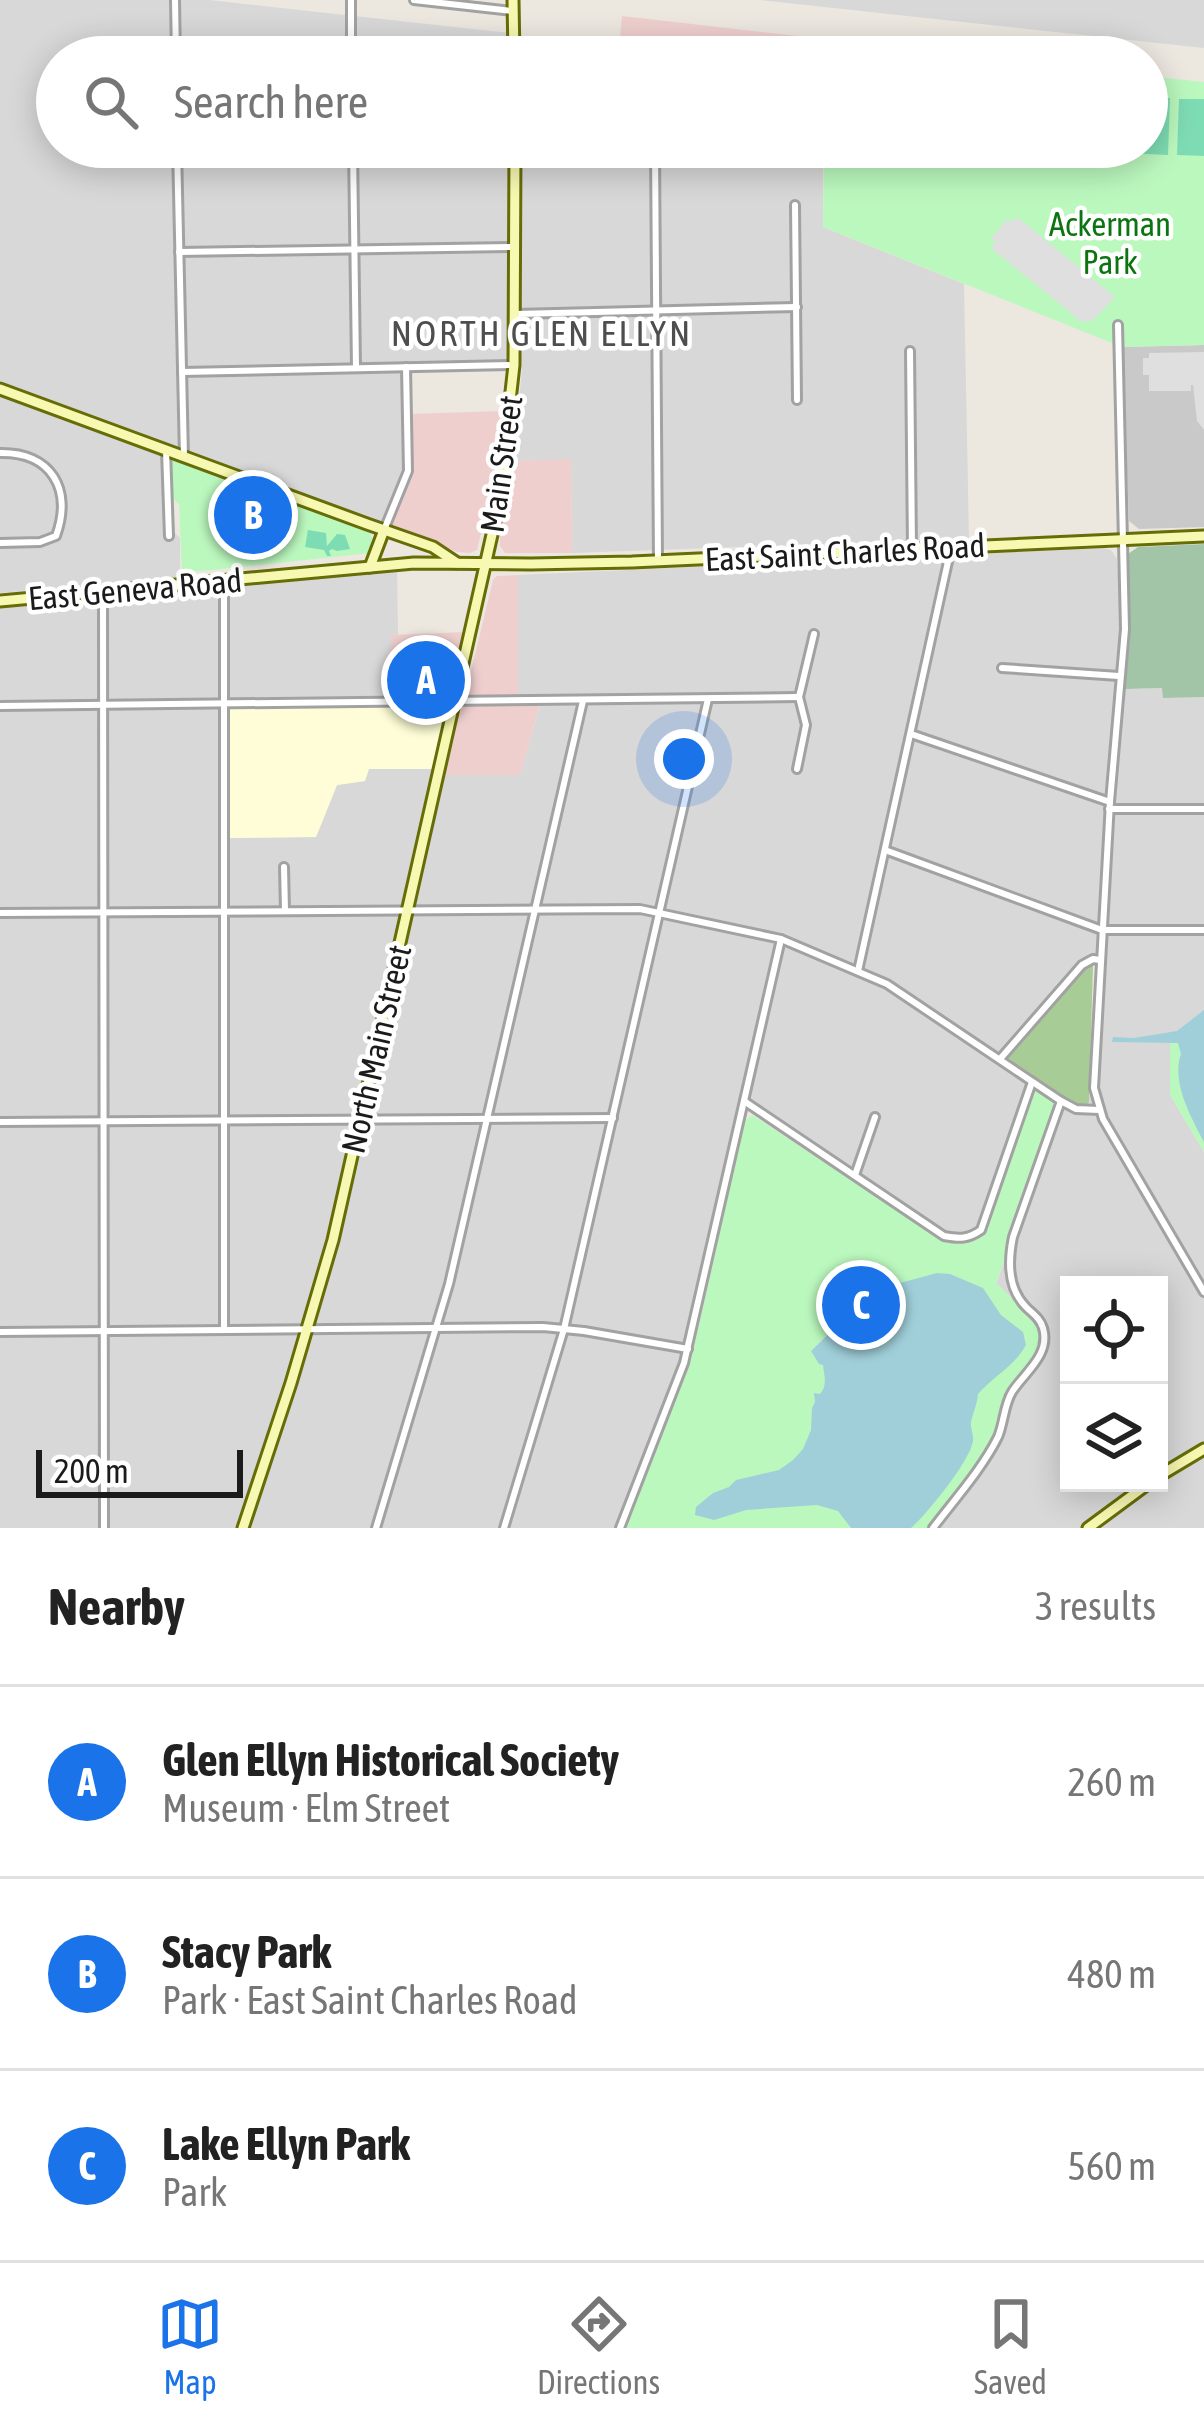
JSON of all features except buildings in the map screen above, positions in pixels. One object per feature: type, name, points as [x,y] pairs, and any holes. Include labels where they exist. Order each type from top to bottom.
[{"type":"street","points":[[175,0],[176,36]]},
{"type":"street","points":[[351,0],[352,36]]},
{"type":"street","points":[[415,0],[513,6],[514,36]]},
{"type":"street","points":[[177,168],[184,457]]},
{"type":"street","points":[[353,168],[356,368]]},
{"type":"street","name":"Main Street","points":[[486,564],[505,464],[514,365],[515,168]]},
{"type":"street","points":[[655,168],[658,561]]},
{"type":"street","points":[[795,205],[797,400]]},
{"type":"street","points":[[179,252],[516,247]]},
{"type":"street","points":[[516,314],[797,308]]},
{"type":"street","points":[[1118,325],[1125,629],[1109,806],[1094,1073],[1099,1110],[1204,1292]]},
{"type":"street","points":[[910,351],[911,550]]},
{"type":"street","points":[[182,371],[514,365]]},
{"type":"street","points":[[370,567],[408,471],[406,367]]},
{"type":"street","points":[[0,388],[433,547],[457,563]]},
{"type":"street","points":[[166,450],[169,536]]},
{"type":"street","points":[[0,453],[27,455],[47,467],[62,503],[56,536],[40,542],[0,543]]},
{"type":"street","name":"East Saint Charles Road","points":[[486,564],[658,561],[1204,536]]},
{"type":"street","points":[[858,971],[951,548]]},
{"type":"street","name":"East Geneva Road","points":[[0,601],[414,563],[486,564]]},
{"type":"street","name":"North Main Street","points":[[243,1528],[333,1239],[486,564]]},
{"type":"street","points":[[224,581],[224,1330]]},
{"type":"street","points":[[103,592],[104,1528]]},
{"type":"street","points":[[796,769],[806,725],[799,697],[814,634]]},
{"type":"street","points":[[1003,668],[1120,676]]},
{"type":"street","points":[[0,706],[799,697]]},
{"type":"street","points":[[504,1528],[564,1329],[708,699]]},
{"type":"street","points":[[376,1528],[449,1285],[583,700]]},
{"type":"street","points":[[911,734],[1109,806],[1204,809]]},
{"type":"street","points":[[885,850],[1102,930],[1204,930]]},
{"type":"street","points":[[284,867],[285,910]]},
{"type":"street","points":[[0,913],[660,912],[781,939],[887,984],[1061,1102],[1076,1109],[1099,1110]]},
{"type":"street","points":[[620,1528],[688,1349],[781,939]]},
{"type":"street","points":[[1000,1059],[1082,965],[1100,960]]},
{"type":"street","points":[[744,1101],[944,1236],[969,1238],[981,1231],[1032,1082]]},
{"type":"street","points":[[933,1528],[996,1441],[1012,1391],[1043,1349],[1042,1326],[1014,1290],[1009,1258],[1061,1102]]},
{"type":"street","points":[[0,1122],[613,1118]]},
{"type":"street","points":[[855,1175],[875,1118]]},
{"type":"street","points":[[0,1332],[564,1329],[688,1349]]},
{"type":"street","points":[[1168,1471],[1204,1449]]},
{"type":"street","points":[[1088,1528],[1137,1492]]},
{"type":"shaded area","points":[[0,0],[209,0],[510,33],[36,36],[36,168],[511,168],[514,362],[406,367],[408,473],[386,527],[0,384]]},
{"type":"shaded area","points":[[760,0],[1204,0],[1204,48],[1168,44],[1168,36],[1093,36]]},
{"type":"shaded area","points":[[622,16],[798,36],[620,36]]},
{"type":"shaded area","points":[[521,168],[823,168],[823,227],[964,284],[969,539],[572,553],[571,460],[513,461],[522,369]]},
{"type":"shaded area","points":[[1017,217],[1115,297],[1093,320],[1082,322],[991,248],[996,242],[991,239],[1007,219],[1012,222]]},
{"type":"shaded area","points":[[1204,345],[1204,527],[1139,529],[1129,521],[1122,347]]},
{"type":"shaded area","points":[[1204,352],[1204,430],[1197,421],[1193,385],[1191,391],[1149,391],[1143,358],[1149,358],[1149,353]]},
{"type":"shaded area","points":[[0,391],[164,453],[165,523],[180,538],[180,577],[0,593]]},
{"type":"shaded area","points":[[503,411],[496,470],[477,550],[458,552],[387,527],[408,473],[408,414]]},
{"type":"shaded area","points":[[571,459],[572,553],[505,553],[500,537],[513,461]]},
{"type":"shaded area","points":[[1204,544],[1204,697],[1163,698],[1162,688],[1125,689],[1130,638],[1128,554],[1138,547]]},
{"type":"shaded area","points":[[1104,548],[1117,559],[1121,628],[1097,956],[1078,965],[999,1055],[891,983],[782,936],[641,906],[411,906],[440,775],[520,774],[541,701],[518,700],[518,575]]},
{"type":"shaded area","points":[[397,568],[398,635],[391,635],[391,700],[226,701],[226,583]]},
{"type":"shaded area","points":[[518,575],[518,700],[541,700],[520,775],[440,775],[493,580]]},
{"type":"shaded area","points":[[222,584],[221,908],[0,910],[0,604]]},
{"type":"shaded area","points":[[465,632],[450,700],[391,700],[391,635]]},
{"type":"shaded area","points":[[1163,688],[1164,698],[1204,697],[1204,1041],[1170,1095],[1204,1152],[1204,1528],[929,1528],[1040,1344],[1033,1318],[996,1284],[1064,1097],[1073,1103],[1090,1096],[1090,1041],[1097,1041],[1111,813],[1125,689]]},
{"type":"shaded area","points":[[450,704],[436,769],[369,769],[365,781],[337,785],[316,837],[226,838],[226,706]]},
{"type":"shaded area","points":[[368,769],[436,769],[406,906],[226,909],[226,838],[316,837],[337,785],[365,781]]},
{"type":"shaded area","points":[[405,910],[327,1248],[240,1528],[0,1528],[0,914]]},
{"type":"shaded area","points":[[410,912],[639,912],[784,945],[887,988],[1029,1083],[980,1227],[966,1236],[945,1233],[742,1097],[687,1363],[624,1528],[246,1528],[334,1252]]},
{"type":"green space","name":"Ackerman Park","points":[[1168,78],[1204,82],[1204,345],[1122,347],[823,227],[824,168],[1168,168]]},
{"type":"green space","points":[[1179,99],[1204,99],[1204,156],[1177,155]]},
{"type":"green space","points":[[180,460],[370,532],[371,553],[182,573],[179,504],[171,497],[171,461]]},
{"type":"green space","points":[[308,530],[326,533],[327,546],[337,534],[345,535],[350,549],[332,549],[327,556],[324,550],[305,547]]},
{"type":"green space","points":[[1093,966],[1086,1105],[1073,1103],[1008,1058],[1086,967]]},
{"type":"green space","points":[[1170,1041],[1204,1041],[1204,1152],[1170,1095]]},
{"type":"green space","points":[[1031,1076],[1064,1097],[996,1283],[1033,1318],[1040,1344],[1010,1393],[989,1446],[929,1528],[624,1528],[699,1326],[744,1121],[752,1115],[948,1243],[980,1227]]},
{"type":"water","points":[[1204,1010],[1204,1142],[1180,1088],[1178,1043],[1112,1042],[1113,1037],[1177,1031]]},
{"type":"water","points":[[937,1273],[983,1288],[1001,1315],[1023,1332],[1026,1345],[978,1394],[970,1450],[947,1487],[911,1528],[851,1528],[838,1511],[817,1505],[746,1510],[714,1520],[695,1515],[696,1507],[713,1493],[736,1480],[779,1470],[803,1449],[811,1430],[814,1393],[820,1394],[825,1384],[823,1365],[811,1351],[837,1326],[841,1305],[852,1296]]},
{"type":"place","name":"Stacy Park","points":[[253,515]]},
{"type":"place","name":"Glen Ellyn Historical Society","points":[[426,680]]},
{"type":"place","name":"Lake Ellyn Park","points":[[861,1305]]},
{"type":"district","name":"NORTH GLEN ELLYN","points":[[542,333]]}]
